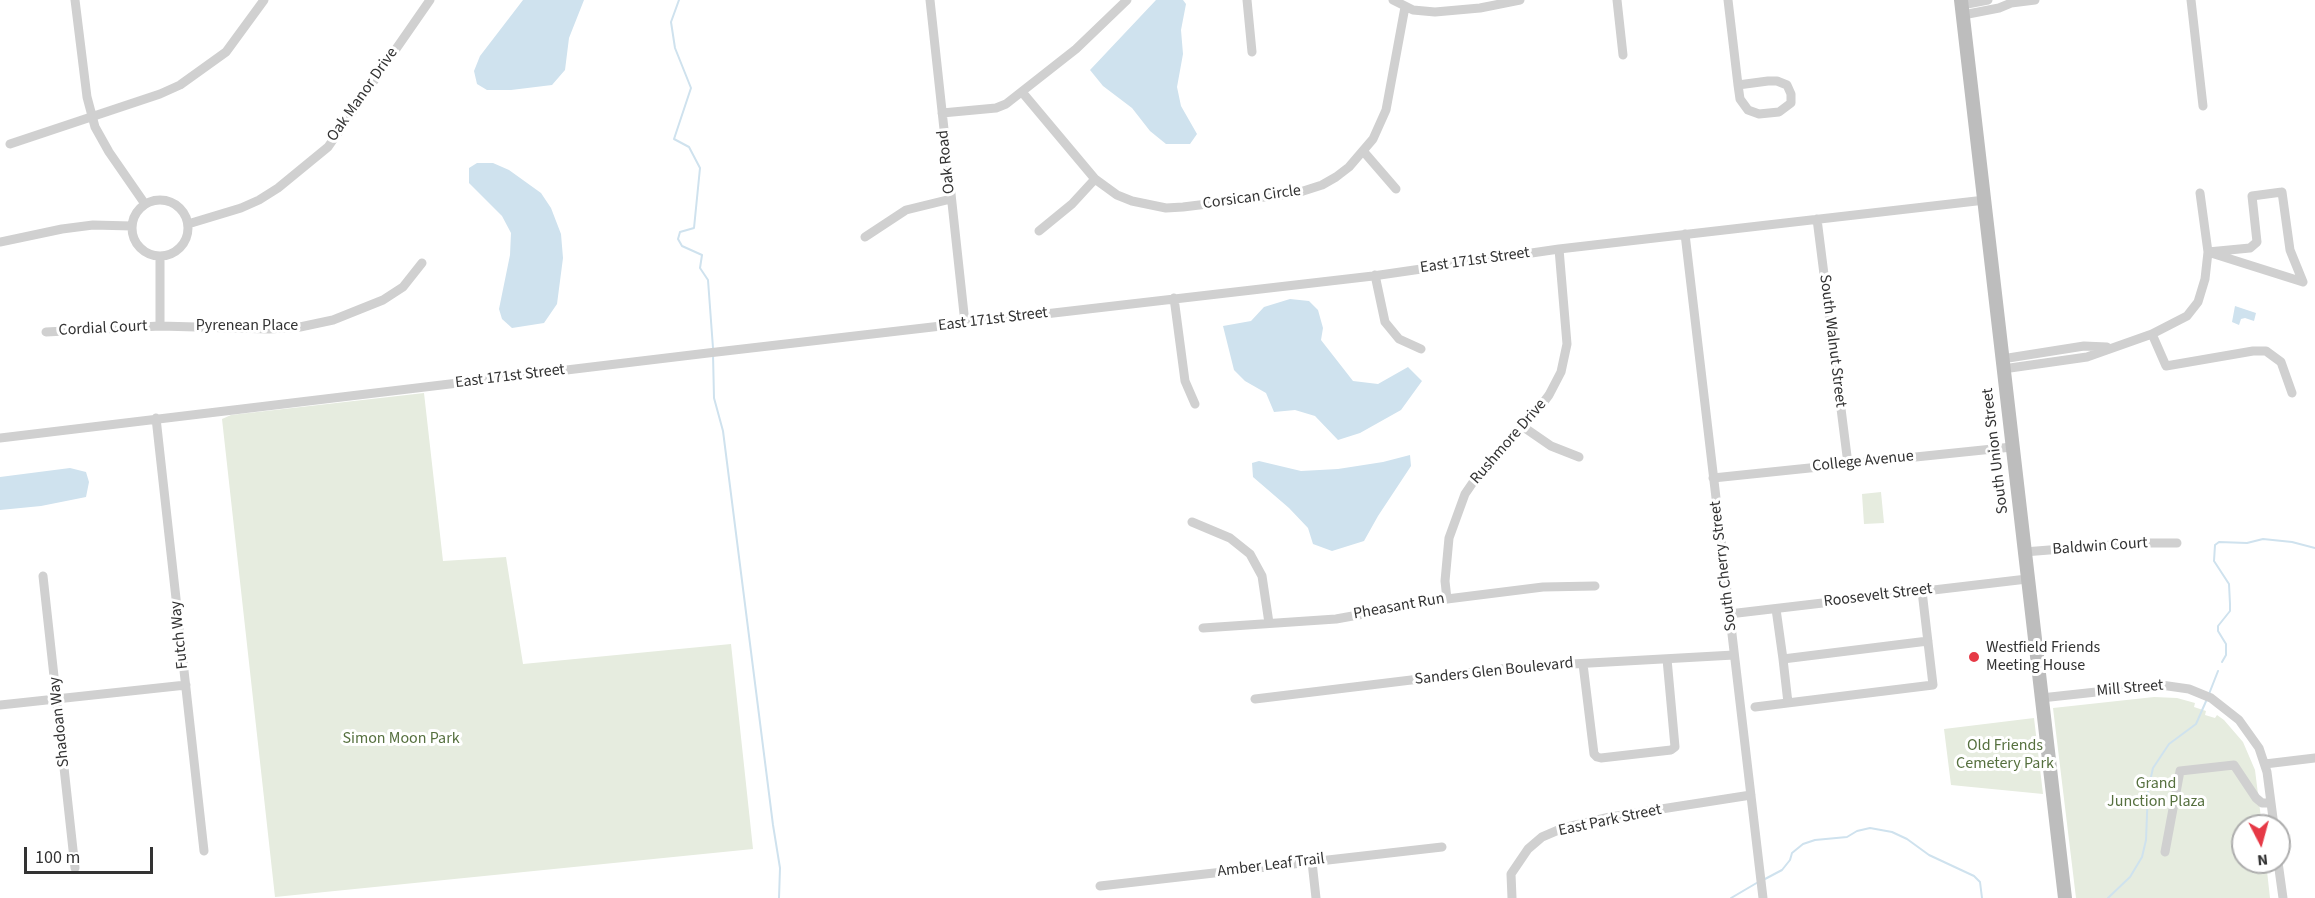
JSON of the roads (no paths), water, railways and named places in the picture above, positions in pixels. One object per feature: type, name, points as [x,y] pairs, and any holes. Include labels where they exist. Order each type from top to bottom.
[{"type":"street","points":[[75,0],[87,97],[95,127],[109,152],[145,204]]},
{"type":"street","points":[[10,144],[160,94],[180,85],[226,52],[264,0]]},
{"type":"street","name":"Oak Manor Drive","points":[[188,224],[241,208],[258,200],[278,188],[328,147],[430,0]]},
{"type":"street","name":"Oak Road","points":[[930,0],[965,323]]},
{"type":"street","points":[[942,113],[996,108],[1006,104],[1076,49],[1127,0]]},
{"type":"street","points":[[1247,0],[1252,52]]},
{"type":"street","points":[[1393,0],[1405,7],[1424,12],[1480,8],[1520,0]]},
{"type":"street","points":[[1617,0],[1623,55]]},
{"type":"street","points":[[1728,0],[1738,85],[1743,105],[1754,113],[1779,112],[1791,103],[1790,90],[1782,82],[1768,81],[1738,85]]},
{"type":"street","points":[[1962,7],[1988,0]]},
{"type":"street","points":[[1962,7],[1999,8],[2006,2],[2035,0]]},
{"type":"street","points":[[2191,0],[2203,106]]},
{"type":"street","name":"Corsican Circle","points":[[1022,92],[1095,179],[1117,195],[1132,201],[1149,206],[1183,207],[1308,190],[1336,177],[1364,152],[1373,140],[1386,110],[1405,7]]},
{"type":"street","name":"South Union Street","points":[[1962,7],[2065,898]]},
{"type":"street","points":[[1364,152],[1396,189]]},
{"type":"street","points":[[1039,231],[1072,204],[1095,179]]},
{"type":"street","points":[[2282,192],[2290,250],[2303,282],[2208,252],[2250,248],[2257,242],[2252,196],[2282,192]]},
{"type":"street","points":[[2002,364],[2084,346],[2112,347],[2152,334],[2187,316],[2198,302],[2205,279],[2208,252],[2200,194]]},
{"type":"street","points":[[160,199],[176,204],[182,209],[188,224],[186,239],[182,246],[168,255],[152,255],[139,246],[134,239],[132,226],[134,216],[145,204],[160,199]]},
{"type":"street","points":[[865,237],[906,210],[951,199]]},
{"type":"street","name":"East 171st Street","points":[[0,438],[1375,275],[1559,249],[1985,200]]},
{"type":"street","name":"South Walnut Street","points":[[1817,219],[1848,464]]},
{"type":"street","points":[[0,242],[93,225],[132,226]]},
{"type":"street","name":"South Cherry Street","points":[[1685,234],[1762,898]]},
{"type":"street","name":"Rushmore Drive","points":[[1447,598],[1444,581],[1446,552],[1457,511],[1478,475],[1549,395],[1565,359],[1567,327],[1559,249]]},
{"type":"street","points":[[160,256],[160,326]]},
{"type":"street","name":"Pyrenean Place","points":[[160,326],[269,329],[300,327],[333,320],[383,300],[403,287],[422,263]]},
{"type":"street","points":[[1375,275],[1385,322],[1398,339],[1421,350]]},
{"type":"street","points":[[1174,298],[1185,381],[1194,404]]},
{"type":"street","name":"Cordial Court","points":[[46,332],[160,326]]},
{"type":"street","points":[[2152,334],[2166,366],[2253,351],[2266,351],[2281,362],[2292,393]]},
{"type":"street","name":"Futch Way","points":[[156,418],[204,851]]},
{"type":"street","points":[[1522,426],[1551,446],[1578,457]]},
{"type":"street","name":"College Avenue","points":[[1713,478],[2012,447]]},
{"type":"street","points":[[1192,522],[1230,538],[1250,554],[1262,576],[1269,623]]},
{"type":"street","name":"Baldwin Court","points":[[2024,552],[2137,543],[2177,543]]},
{"type":"street","name":"Shadoan Way","points":[[43,576],[75,868]]},
{"type":"street","name":"Roosevelt Street","points":[[1729,614],[2027,579]]},
{"type":"street","name":"Pheasant Run","points":[[1203,628],[1336,619],[1447,598],[1543,587],[1594,586]]},
{"type":"street","points":[[1755,707],[1933,685],[1922,591]]},
{"type":"street","points":[[1776,609],[1788,703]]},
{"type":"street","points":[[1783,659],[1928,641]]},
{"type":"street","name":"Sanders Glen Boulevard","points":[[1254,699],[1518,667],[1734,655]]},
{"type":"street","points":[[1583,664],[1594,754],[1601,758],[1671,750],[1675,747],[1667,659]]},
{"type":"street","points":[[0,705],[186,685]]},
{"type":"street","name":"Mill Street","points":[[2041,698],[2156,685],[2195,691],[2227,708],[2248,730],[2265,764],[2272,814]]},
{"type":"street","points":[[2265,764],[2315,758]]},
{"type":"street","points":[[2165,852],[2180,771],[2234,765],[2255,796],[2262,803],[2271,803]]},
{"type":"street","name":"East Park Street","points":[[1512,898],[1511,874],[1528,849],[1542,837],[1563,828],[1610,817],[1750,795]]},
{"type":"street","name":"Amber Leaf Trail","points":[[1100,886],[1442,847]]},
{"type":"street","points":[[1312,862],[1316,898]]},
{"type":"street","points":[[2280,874],[2283,898]]},
{"type":"water","points":[[523,0],[584,0],[569,38],[565,70],[552,85],[511,90],[487,90],[477,84],[474,71],[480,56]]},
{"type":"water","points":[[1156,0],[1183,0],[1186,4],[1181,30],[1183,54],[1177,87],[1181,106],[1197,134],[1190,144],[1166,144],[1150,131],[1132,108],[1103,86],[1090,70]]},
{"type":"water","points":[[477,163],[493,163],[509,170],[541,193],[551,208],[561,234],[563,258],[557,304],[544,323],[512,328],[502,319],[499,309],[510,255],[511,233],[502,216],[469,183],[469,168]]},
{"type":"water","points":[[1290,299],[1309,301],[1318,310],[1323,328],[1321,340],[1353,381],[1378,384],[1408,367],[1422,381],[1401,410],[1360,433],[1338,440],[1315,416],[1295,410],[1274,412],[1266,393],[1245,381],[1234,370],[1223,326],[1251,321],[1264,307]]},
{"type":"water","points":[[2235,306],[2256,313],[2254,321],[2245,318],[2241,319],[2239,325],[2232,322]]},
{"type":"water","points":[[1410,455],[1411,466],[1364,541],[1332,551],[1313,544],[1308,528],[1253,477],[1252,463],[1259,461],[1301,471],[1338,469]]},
{"type":"water","points":[[70,468],[86,472],[89,482],[86,497],[41,506],[0,510],[0,477]]},
{"type":"waterway","points":[[679,0],[671,22],[675,48],[691,88],[674,139],[689,147],[700,168],[694,228],[680,232],[678,239],[682,246],[702,255],[700,268],[708,280],[713,348]]},
{"type":"waterway","points":[[713,354],[714,398],[723,431],[780,868],[779,898]]},
{"type":"waterway","points":[[2222,662],[2226,655],[2226,644],[2218,631],[2218,626],[2230,611],[2229,584],[2214,561],[2215,545],[2219,542],[2247,543],[2263,539],[2292,542],[2315,548]]},
{"type":"waterway","points":[[2209,694],[2218,671]]},
{"type":"waterway","points":[[2108,898],[2130,877],[2142,857],[2146,840],[2148,790],[2153,768],[2169,744],[2196,724],[2207,699]]},
{"type":"waterway","points":[[1765,879],[1782,870],[1790,860],[1792,853],[1803,844],[1815,840],[1847,837],[1857,831],[1870,828],[1892,832],[1907,839],[1929,855],[1974,876],[1980,882],[1982,898]]},
{"type":"waterway","points":[[1731,898],[1760,881]]},
{"type":"place","name":"Westfield Friends Meeting House","points":[[1974,657]]},
{"type":"park label","name":"Simon Moon Park","points":[[401,739]]},
{"type":"park label","name":"Old Friends Cemetery Park","points":[[2005,755]]},
{"type":"park label","name":"Grand Junction Plaza","points":[[2156,793]]}]
